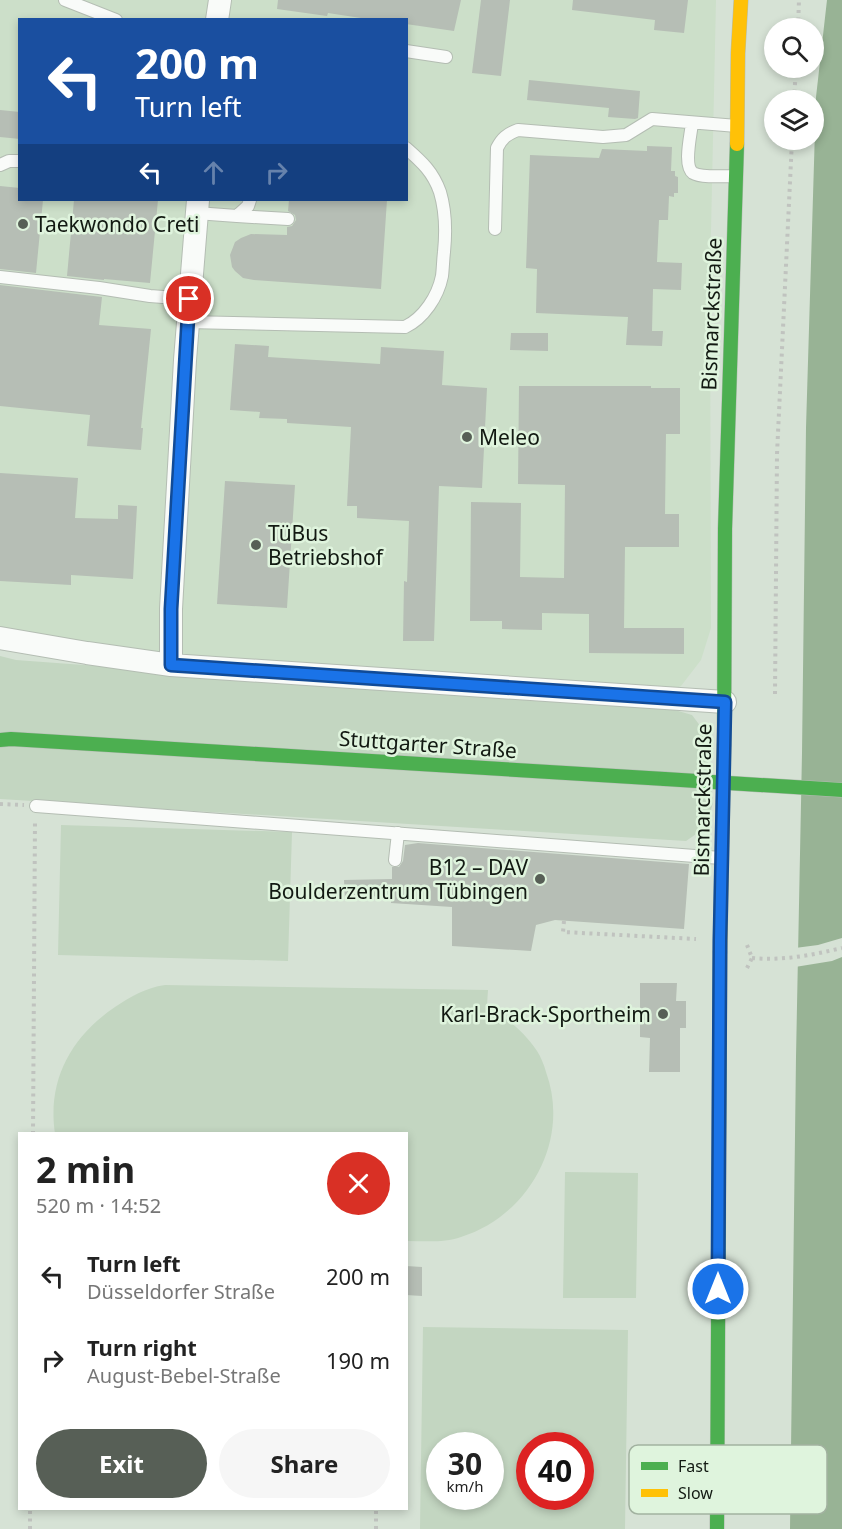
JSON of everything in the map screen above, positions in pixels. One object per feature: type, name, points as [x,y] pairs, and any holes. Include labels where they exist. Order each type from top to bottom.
[{"type":"street","points":[[217,18],[220,0]]},
{"type":"street","name":"Bismarckstraße","points":[[717,1445],[725,529],[741,0]]},
{"type":"street","points":[[171,665],[171,609],[187,322],[197,206]]},
{"type":"street","points":[[0,638],[171,665],[725,702]]},
{"type":"street","name":"Stuttgarter Straße","points":[[4,738],[842,790]]},
{"type":"street","name":"Bismarckstraße","points":[[717,1514],[717,1529]]},
{"type":"lane","points":[[65,0],[111,18]]},
{"type":"lane","points":[[408,51],[446,57]]},
{"type":"lane","points":[[495,229],[497,148],[507,134],[518,130],[603,137],[626,135],[652,119],[738,126]]},
{"type":"lane","points":[[692,123],[688,161],[693,173],[736,176]]},
{"type":"lane","points":[[187,322],[405,327],[416,322],[436,294],[442,278],[446,227],[440,192],[426,165],[408,150]]},
{"type":"lane","points":[[0,165],[9,161],[18,161]]},
{"type":"lane","points":[[237,216],[248,206],[250,201]]},
{"type":"lane","points":[[197,206],[237,216],[288,219]]},
{"type":"lane","points":[[0,277],[189,299]]},
{"type":"lane","points":[[36,806],[722,858]]},
{"type":"lane","points":[[395,860],[398,833]]},
{"type":"path","points":[[798,18],[799,0]]},
{"type":"path","points":[[775,694],[777,454],[792,150]]},
{"type":"path","points":[[0,804],[36,806],[33,1132]]},
{"type":"path","points":[[564,921],[563,932],[720,940]]},
{"type":"path","points":[[753,958],[787,959],[842,948]]},
{"type":"path","points":[[30,1510],[30,1529]]},
{"type":"path","points":[[376,1510],[376,1529]]},
{"type":"shaded area","points":[[0,0],[716,0],[710,277],[711,628],[701,660],[681,686],[664,694],[142,653],[0,630]]},
{"type":"shaded area","points":[[827,0],[842,0],[842,1529],[790,1529],[790,1514],[827,1514],[827,1445],[791,1445],[806,428],[814,150],[824,150],[824,90],[817,90],[818,78],[824,78],[824,26]]},
{"type":"shaded area","points":[[0,656],[16,660],[668,708],[692,715],[704,731],[713,803],[705,828],[686,841],[0,799]]},
{"type":"shaded area","points":[[61,825],[292,832],[288,961],[58,955]]},
{"type":"shaded area","points":[[165,985],[488,990],[487,1005],[526,1037],[538,1053],[546,1072],[552,1098],[553,1124],[548,1149],[538,1172],[524,1193],[506,1212],[485,1227],[448,1240],[408,1241],[408,1132],[55,1132],[53,1114],[59,1078],[75,1046],[99,1019],[115,1007],[151,988]]},
{"type":"shaded area","points":[[565,1172],[638,1173],[636,1298],[563,1298]]},
{"type":"shaded area","points":[[423,1327],[628,1330],[625,1529],[420,1529]]},
{"type":"pier","points":[[842,938],[842,957],[832,961],[795,967],[795,948],[818,945]]},
{"type":"building","points":[[278,0],[461,0],[454,31],[408,24],[408,18],[361,18],[328,13],[327,16],[277,9]]},
{"type":"building","points":[[481,0],[510,0],[501,76],[472,73]]},
{"type":"building","points":[[573,0],[688,0],[684,33],[654,30],[655,20],[572,10]]},
{"type":"building","points":[[529,80],[640,91],[638,118],[608,117],[609,108],[527,100]]},
{"type":"building","points":[[0,110],[18,112],[18,139],[0,137]]},
{"type":"building","points":[[647,146],[672,147],[671,171],[675,171],[675,176],[678,177],[678,193],[674,193],[674,197],[669,196],[668,220],[659,220],[657,262],[682,263],[681,290],[653,289],[652,331],[663,331],[662,346],[626,345],[628,317],[536,313],[537,269],[526,268],[530,155],[599,158],[602,149],[647,151]]},
{"type":"building","points":[[0,186],[18,188],[18,201],[43,201],[36,273],[0,269]]},
{"type":"building","points":[[74,201],[158,201],[150,283],[67,276]]},
{"type":"building","points":[[289,201],[387,201],[381,289],[243,278],[232,267],[230,255],[235,242],[251,234],[287,235],[287,227],[292,226],[296,220],[295,215],[288,211]]},
{"type":"building","points":[[0,285],[102,297],[99,325],[151,329],[141,428],[143,428],[141,450],[87,446],[90,415],[0,406]]},
{"type":"building","points":[[511,333],[548,333],[548,351],[510,350]]},
{"type":"building","points":[[235,344],[269,346],[268,357],[380,364],[381,347],[444,351],[442,385],[487,388],[482,488],[439,486],[434,641],[403,641],[404,581],[407,582],[409,521],[357,518],[357,506],[347,506],[351,427],[287,423],[287,419],[259,418],[260,412],[230,410]]},
{"type":"building","points":[[519,386],[680,388],[680,434],[666,434],[665,514],[679,514],[679,547],[625,547],[624,628],[684,628],[684,654],[589,653],[589,614],[542,613],[542,630],[502,629],[502,621],[470,621],[471,502],[521,503],[520,577],[564,578],[565,485],[518,484]]},
{"type":"building","points":[[0,473],[78,478],[75,518],[118,519],[118,505],[137,506],[133,579],[71,575],[71,585],[0,581]]},
{"type":"building","name":"TüBus Betriebshof","points":[[225,481],[295,485],[287,608],[217,604]]},
{"type":"building","name":"B12 – DAV Boulderzentrum Tübingen","points":[[418,843],[689,864],[684,929],[555,920],[536,925],[531,951],[452,946],[452,907],[391,903],[391,896],[345,897],[344,880],[392,879],[392,867],[399,867],[403,861],[405,845]]},
{"type":"building","name":"Karl-Brack-Sportheim","points":[[640,983],[677,983],[676,1001],[686,1001],[686,1028],[680,1028],[680,1072],[649,1072],[650,1038],[640,1037]]},
{"type":"building","points":[[408,1266],[422,1267],[422,1296],[408,1295]]},
{"type":"traffic: fast","points":[[724,745],[725,529],[737,144]]},
{"type":"traffic: fast","points":[[0,740],[665,779]]},
{"type":"traffic: fast","points":[[665,779],[842,790]]},
{"type":"traffic: fast","points":[[717,1445],[720,952]]},
{"type":"traffic: fast","points":[[717,1514],[717,1529]]},
{"type":"traffic: slow","points":[[737,144],[741,0]]},
{"type":"traffic: slow","points":[[720,952],[724,745]]},
{"type":"place","name":"Taekwondo Creti","points":[[23,224]]},
{"type":"place","name":"Meleo","points":[[467,437]]},
{"type":"place","name":"TüBus Betriebshof","points":[[256,545]]},
{"type":"place","name":"B12 – DAV Boulderzentrum Tübingen","points":[[540,879]]},
{"type":"place","name":"Karl-Brack-Sportheim","points":[[663,1014]]},
{"type":"route","points":[[189,299],[171,609],[171,665],[725,702],[720,940],[718,1289]]}]
